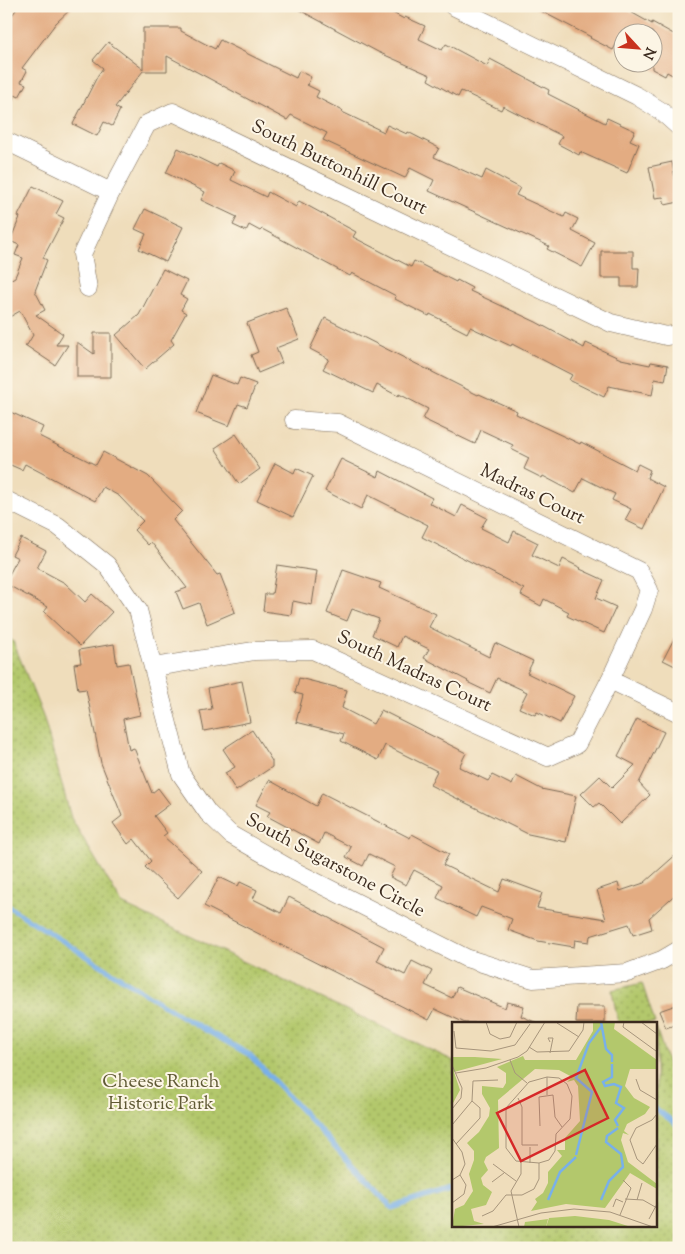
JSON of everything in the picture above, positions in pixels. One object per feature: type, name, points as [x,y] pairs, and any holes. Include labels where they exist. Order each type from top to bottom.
[{"type":"street","points":[[454,6],[637,96],[679,127]]},
{"type":"street","name":"South Buttonhill Court","points":[[88,288],[82,254],[111,192],[148,124],[173,112],[610,323],[666,336],[679,334]]},
{"type":"street","points":[[6,141],[111,192]]},
{"type":"street","name":"Madras Court","points":[[294,420],[338,423],[639,571],[649,590],[643,608],[610,680]]},
{"type":"street","name":"South Sugarstone Circle","points":[[6,500],[58,526],[107,565],[138,610],[181,774],[208,813],[231,835],[294,871],[466,958],[533,979],[626,973],[662,960],[679,950]]},
{"type":"street","name":"South Madras Court","points":[[154,667],[254,651],[313,650],[548,757],[577,744],[610,680]]},
{"type":"street","points":[[610,680],[679,713]]},
{"type":"green space","name":"Cheese Ranch Historic Park","points":[[6,637],[13,641],[44,719],[71,818],[122,904],[452,1060],[452,1226],[658,1226],[658,1034],[670,1070],[679,1066],[679,1248],[6,1248]]},
{"type":"green space","points":[[642,983],[655,1022],[618,1022],[612,990]]},
{"type":"building","points":[[19,6],[74,6],[56,23],[22,68],[27,71],[21,82],[26,84],[19,97],[15,95],[6,111],[6,23]]},
{"type":"building","points":[[292,6],[350,6],[360,11],[363,6],[380,6],[404,19],[405,17],[425,26],[419,39],[442,50],[446,44],[487,66],[490,59],[549,90],[548,94],[605,123],[607,118],[635,131],[630,140],[639,144],[627,173],[580,152],[579,155],[558,144],[562,136],[503,106],[501,110],[461,91],[458,97],[428,80],[430,75],[378,52]]},
{"type":"building","points":[[531,6],[620,6],[648,22],[612,22],[612,49]]},
{"type":"building","points":[[143,28],[181,28],[181,31],[215,49],[220,40],[296,78],[299,71],[311,77],[307,85],[319,91],[316,97],[384,132],[387,125],[407,134],[408,132],[439,148],[434,157],[482,179],[486,170],[520,188],[516,195],[564,217],[566,213],[578,219],[572,231],[595,243],[582,267],[547,249],[549,246],[429,191],[434,180],[410,168],[405,178],[323,140],[327,133],[291,115],[287,120],[167,56],[167,71],[143,71],[115,107],[120,110],[112,126],[104,122],[97,136],[73,124],[103,68],[93,60],[108,42],[143,69]]},
{"type":"building","points":[[662,28],[679,37],[679,67],[674,76],[667,72],[665,76],[658,72],[662,72]]},
{"type":"building","points":[[178,148],[217,167],[219,163],[235,171],[231,180],[266,197],[268,192],[296,207],[299,201],[356,232],[353,237],[411,267],[414,261],[456,282],[457,280],[472,288],[470,291],[536,322],[584,348],[586,343],[621,359],[650,365],[651,362],[668,365],[665,381],[655,379],[652,395],[609,386],[604,397],[569,380],[572,375],[512,344],[511,346],[470,327],[467,333],[430,314],[429,316],[395,299],[396,296],[352,273],[350,276],[262,229],[260,231],[249,225],[246,231],[233,225],[237,217],[201,200],[205,192],[166,173]]},
{"type":"building","points":[[672,162],[676,184],[679,184],[679,202],[665,205],[663,197],[655,198],[649,167]]},
{"type":"building","points":[[33,186],[63,201],[56,214],[64,218],[43,258],[47,260],[35,291],[45,310],[36,315],[63,334],[56,345],[68,345],[55,365],[25,345],[27,345],[33,335],[20,311],[6,319],[6,282],[15,277],[23,258],[15,255],[19,245],[10,241],[20,217],[18,216]]},
{"type":"building","points":[[145,209],[183,227],[166,262],[139,249],[146,234],[135,229]]},
{"type":"building","points":[[601,251],[633,251],[633,268],[639,268],[638,287],[621,287],[621,278],[601,278]]},
{"type":"building","points":[[163,269],[187,281],[180,295],[187,299],[181,310],[186,313],[171,340],[174,344],[145,369],[116,335],[139,315]]},
{"type":"building","points":[[286,308],[299,339],[276,348],[282,363],[258,373],[251,355],[258,352],[247,323]]},
{"type":"building","points":[[325,318],[478,395],[517,411],[516,414],[580,444],[581,442],[635,470],[638,464],[650,470],[647,478],[664,487],[644,529],[625,520],[631,509],[612,500],[615,494],[583,478],[575,493],[543,476],[542,478],[524,469],[529,458],[511,449],[513,445],[481,430],[475,444],[423,419],[428,409],[399,394],[398,396],[377,385],[373,393],[323,369],[329,359],[310,349]]},
{"type":"building","points":[[94,333],[111,333],[111,377],[77,377],[77,342],[94,354]]},
{"type":"building","points":[[211,375],[237,385],[240,378],[256,384],[247,407],[238,404],[229,426],[196,413]]},
{"type":"building","points":[[6,410],[43,427],[39,436],[96,465],[103,452],[148,476],[182,511],[173,520],[217,575],[220,574],[235,612],[207,624],[199,603],[183,609],[176,592],[187,588],[151,542],[148,545],[134,530],[143,521],[119,496],[103,487],[95,501],[25,464],[22,470],[6,463]]},
{"type":"building","points":[[236,434],[260,469],[239,484],[215,448]]},
{"type":"building","points":[[341,459],[378,477],[380,471],[432,498],[429,503],[456,517],[462,505],[487,518],[481,528],[509,542],[514,531],[538,543],[532,555],[559,568],[563,559],[604,580],[596,598],[616,607],[604,633],[567,616],[569,612],[544,599],[541,606],[521,595],[524,589],[422,537],[428,525],[368,495],[361,509],[325,491]]},
{"type":"building","points":[[275,463],[294,473],[296,468],[313,476],[293,517],[257,500]]},
{"type":"building","points":[[21,538],[46,551],[37,568],[65,583],[85,602],[92,594],[112,612],[80,646],[44,612],[48,607],[6,584],[6,580],[18,558],[12,555]]},
{"type":"building","points":[[277,565],[317,571],[312,605],[293,601],[291,615],[263,611],[265,594],[272,594]]},
{"type":"building","points":[[343,570],[381,583],[379,588],[436,614],[429,627],[489,657],[495,643],[533,661],[527,673],[574,696],[560,723],[537,712],[535,715],[519,708],[527,692],[497,678],[490,693],[424,658],[429,649],[402,636],[397,647],[372,635],[379,619],[352,609],[347,621],[327,613]]},
{"type":"building","points":[[679,629],[679,668],[663,660]]},
{"type":"building","points":[[114,644],[117,665],[129,663],[140,715],[123,719],[129,750],[134,748],[152,793],[158,788],[170,804],[154,816],[167,833],[163,836],[202,871],[178,898],[145,867],[151,861],[134,839],[128,844],[113,823],[122,816],[101,763],[86,689],[78,690],[74,664],[81,663],[79,650]]},
{"type":"building","points":[[299,678],[347,690],[342,708],[373,724],[381,710],[466,753],[459,767],[488,781],[492,775],[512,785],[516,776],[541,789],[576,796],[566,842],[528,834],[430,785],[437,771],[385,745],[378,760],[341,741],[344,734],[296,722],[303,695],[295,693]]},
{"type":"building","points":[[242,681],[250,722],[204,731],[200,711],[212,709],[208,688]]},
{"type":"building","points":[[637,719],[664,732],[639,783],[650,795],[620,824],[599,803],[594,807],[581,794],[600,776],[612,788],[635,765],[618,756]]},
{"type":"building","points":[[252,730],[272,761],[272,767],[236,791],[225,773],[235,767],[223,749]]},
{"type":"building","points":[[269,780],[316,806],[322,793],[410,838],[412,834],[449,854],[443,865],[499,892],[504,879],[542,893],[537,908],[606,919],[597,890],[618,883],[620,891],[644,883],[679,852],[679,891],[649,918],[652,929],[633,935],[629,924],[590,936],[589,942],[575,940],[574,947],[538,941],[508,930],[512,919],[481,907],[476,917],[437,898],[443,885],[414,870],[406,885],[390,877],[395,867],[369,854],[363,866],[346,857],[351,847],[324,833],[319,844],[267,816],[270,812],[256,805]]},
{"type":"building","points":[[219,877],[238,886],[240,882],[257,890],[253,899],[281,913],[289,897],[384,947],[377,961],[405,975],[412,961],[432,971],[425,985],[452,998],[457,987],[505,1008],[507,1002],[524,1006],[521,1016],[535,1022],[463,1022],[435,1009],[429,1020],[204,906]]},
{"type":"building","points":[[679,1004],[679,1023],[666,1028],[659,1011]]},
{"type":"building","points":[[577,1006],[605,1006],[605,1022],[576,1022]]},
{"type":"waterway","points":[[6,905],[181,1016],[250,1055],[392,1208],[452,1189]]},
{"type":"waterway","points":[[658,1110],[679,1126]]}]
